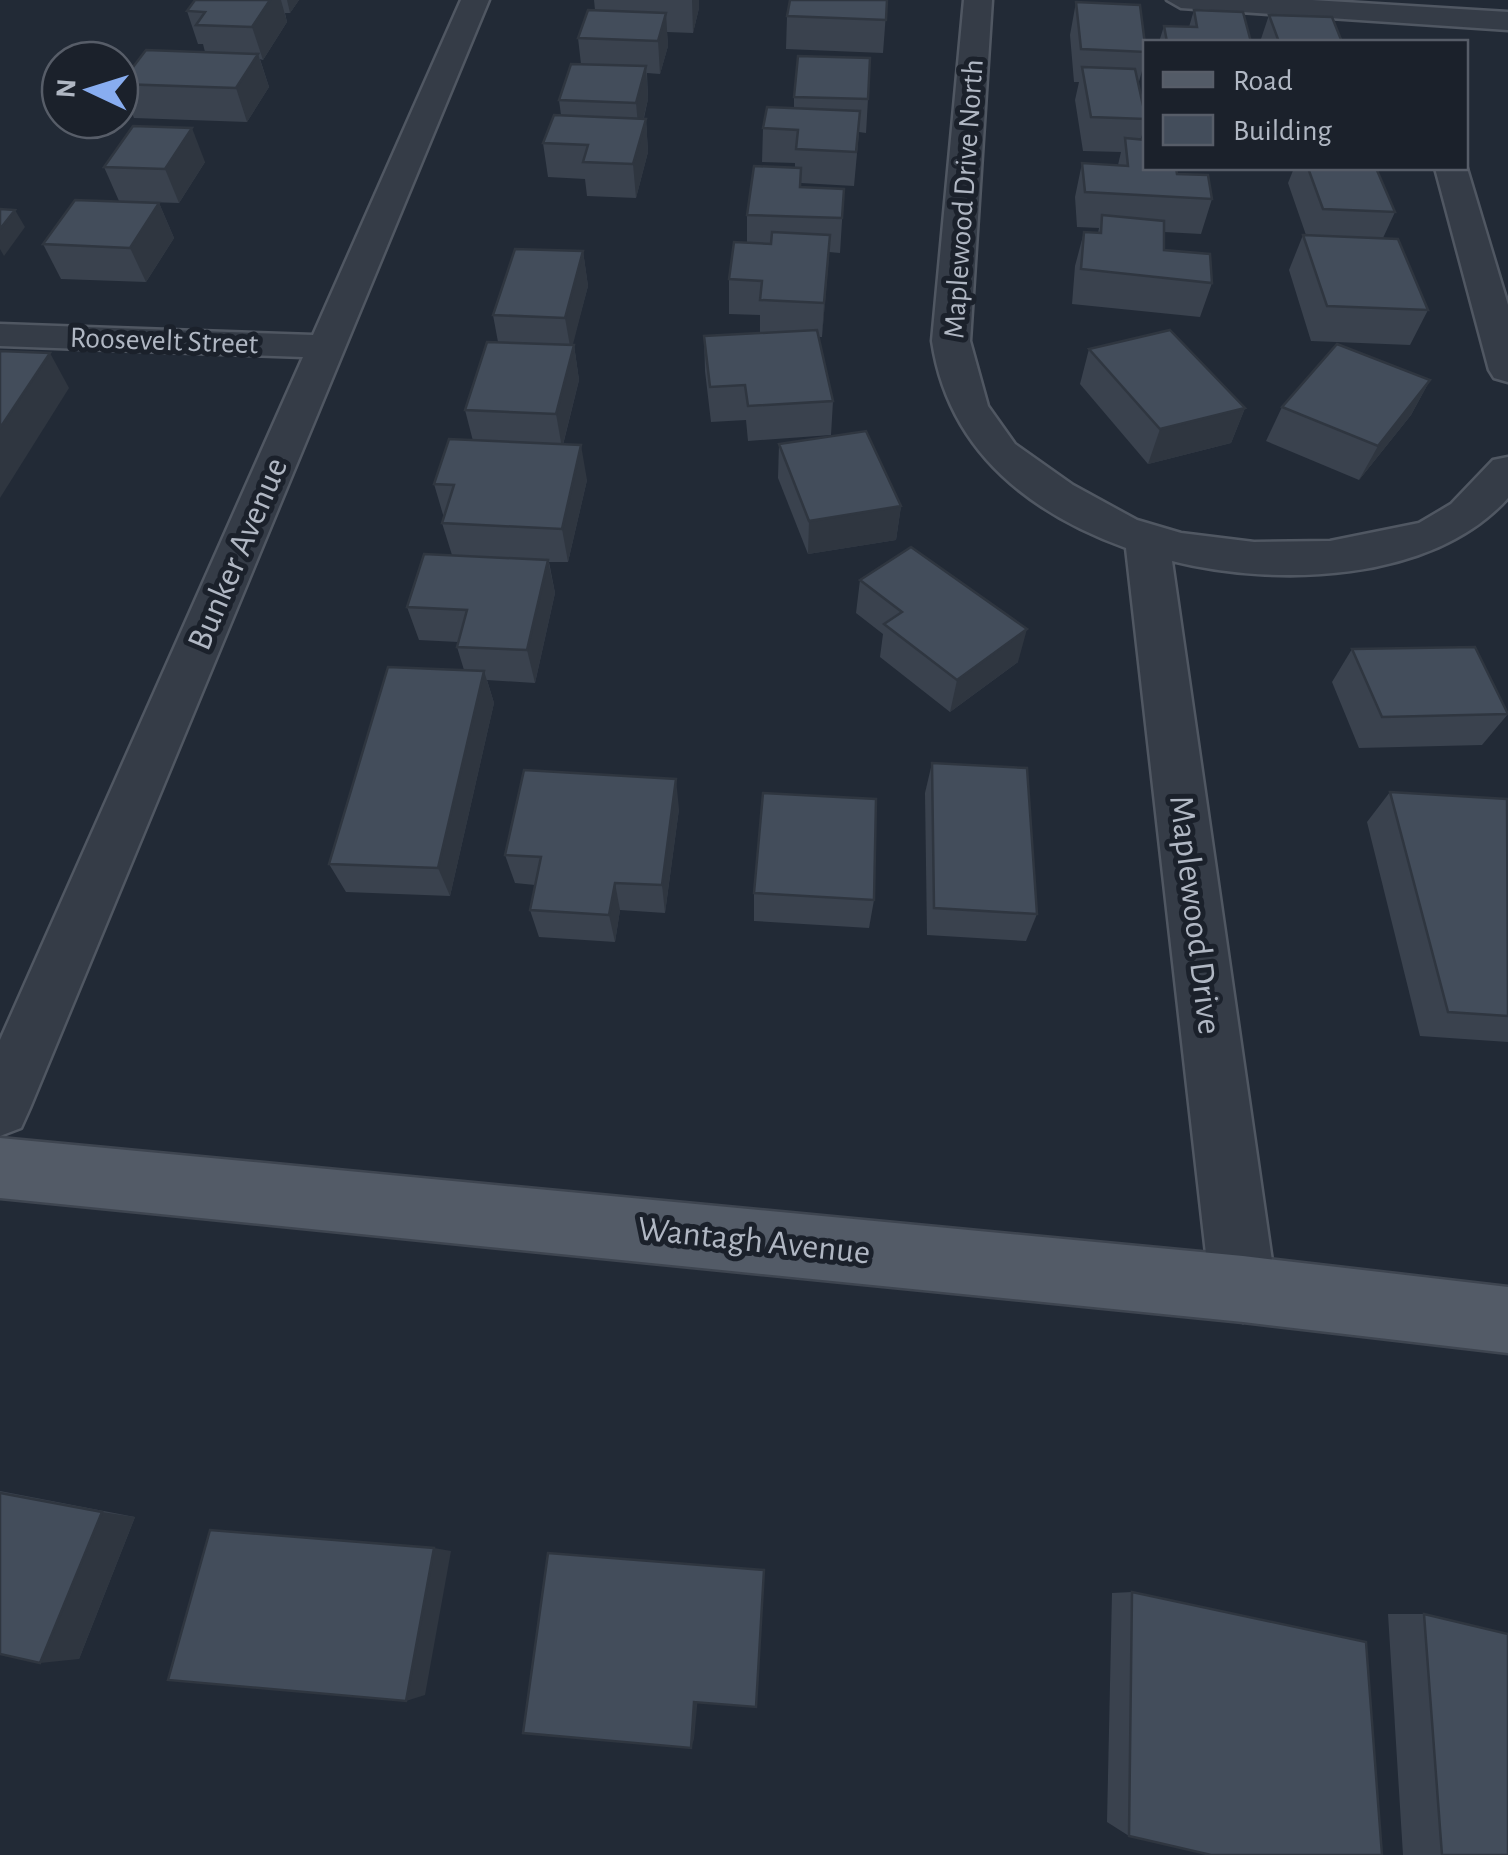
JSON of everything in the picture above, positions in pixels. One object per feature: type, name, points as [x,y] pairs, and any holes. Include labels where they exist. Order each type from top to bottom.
[{"type":"main road","name":"Wantagh Avenue","points":[[0,1168],[1243,1289],[1508,1320]]},
{"type":"street","name":"Bunker Avenue","points":[[0,1108],[475,0]]},
{"type":"street","name":"Maplewood Drive North","points":[[978,0],[951,341],[957,384],[980,430],[1020,470],[1075,505],[1147,540],[1222,552],[1303,558],[1378,550],[1451,523],[1480,505],[1508,470]]},
{"type":"street","points":[[1181,0],[1412,28],[1508,21]]},
{"type":"street","points":[[1452,170],[1508,370]]},
{"type":"street","name":"Roosevelt Street","points":[[0,336],[328,347]]},
{"type":"street","name":"Maplewood Drive","points":[[1147,540],[1243,1289]]},
{"type":"building","points":[[195,0],[270,0],[252,27],[196,25],[205,12],[187,11]]},
{"type":"building","points":[[790,0],[887,0],[886,20],[787,16]]},
{"type":"building","points":[[1076,2],[1140,5],[1143,52],[1081,49]]},
{"type":"building","points":[[588,10],[666,13],[658,41],[578,38]]},
{"type":"building","points":[[1194,10],[1243,12],[1250,40],[1167,40],[1164,26],[1197,27]]},
{"type":"building","points":[[1269,15],[1332,17],[1341,40],[1278,40]]},
{"type":"building","points":[[146,50],[258,54],[236,88],[140,85],[140,58]]},
{"type":"building","points":[[798,56],[870,58],[868,99],[794,97]]},
{"type":"building","points":[[571,64],[646,66],[636,103],[559,100]]},
{"type":"building","points":[[1082,67],[1135,69],[1143,119],[1091,117]]},
{"type":"building","points":[[767,107],[860,111],[856,152],[796,149],[798,130],[763,128]]},
{"type":"building","points":[[554,115],[646,119],[633,164],[583,162],[588,145],[543,143]]},
{"type":"building","points":[[140,126],[192,128],[165,169],[104,167],[123,140],[140,140]]},
{"type":"building","points":[[1125,138],[1143,140],[1143,170],[1208,175],[1212,199],[1085,192],[1082,163],[1128,166]]},
{"type":"building","points":[[754,166],[801,168],[800,187],[844,189],[842,218],[747,215]]},
{"type":"building","points":[[1309,170],[1377,170],[1395,212],[1323,209]]},
{"type":"building","points":[[75,200],[159,203],[130,248],[43,244]]},
{"type":"building","points":[[0,209],[15,210],[0,229]]},
{"type":"building","points":[[1102,215],[1164,221],[1164,250],[1210,254],[1212,283],[1081,269],[1084,232],[1101,233]]},
{"type":"building","points":[[772,232],[830,235],[824,303],[760,300],[762,281],[729,279],[734,242],[771,244]]},
{"type":"building","points":[[1303,235],[1398,239],[1428,310],[1327,306]]},
{"type":"building","points":[[515,249],[583,251],[565,318],[493,315]]},
{"type":"building","points":[[817,330],[833,401],[748,406],[745,385],[710,387],[704,336]]},
{"type":"building","points":[[1170,330],[1245,408],[1160,429],[1089,349]]},
{"type":"building","points":[[487,342],[574,345],[556,414],[465,410]]},
{"type":"building","points":[[1337,344],[1430,380],[1378,446],[1282,407]]},
{"type":"building","points":[[0,351],[50,353],[0,428]]},
{"type":"building","points":[[866,431],[901,506],[809,521],[779,444]]},
{"type":"building","points":[[449,439],[581,445],[562,529],[442,523],[454,485],[434,484]]},
{"type":"building","points":[[911,547],[1027,629],[957,680],[884,624],[902,612],[860,580]]},
{"type":"building","points":[[424,554],[548,560],[527,650],[457,647],[467,610],[407,607]]},
{"type":"building","points":[[1475,647],[1508,714],[1382,717],[1352,649]]},
{"type":"building","points":[[388,667],[484,671],[438,868],[329,864]]},
{"type":"building","points":[[932,763],[1027,768],[1037,914],[934,908]]},
{"type":"building","points":[[524,770],[676,779],[662,885],[615,883],[609,915],[530,910],[541,857],[505,855]]},
{"type":"building","points":[[1390,792],[1507,799],[1508,1016],[1448,1012]]},
{"type":"building","points":[[763,793],[876,799],[874,900],[754,893]]},
{"type":"building","points":[[0,1493],[102,1512],[40,1663],[0,1654]]},
{"type":"building","points":[[210,1530],[434,1548],[406,1701],[168,1680]]},
{"type":"building","points":[[548,1553],[764,1570],[756,1707],[694,1702],[691,1748],[523,1733]]},
{"type":"building","points":[[1132,1592],[1366,1642],[1382,1855],[1211,1855],[1129,1836]]},
{"type":"building","points":[[1424,1614],[1508,1634],[1508,1855],[1442,1855]]}]
